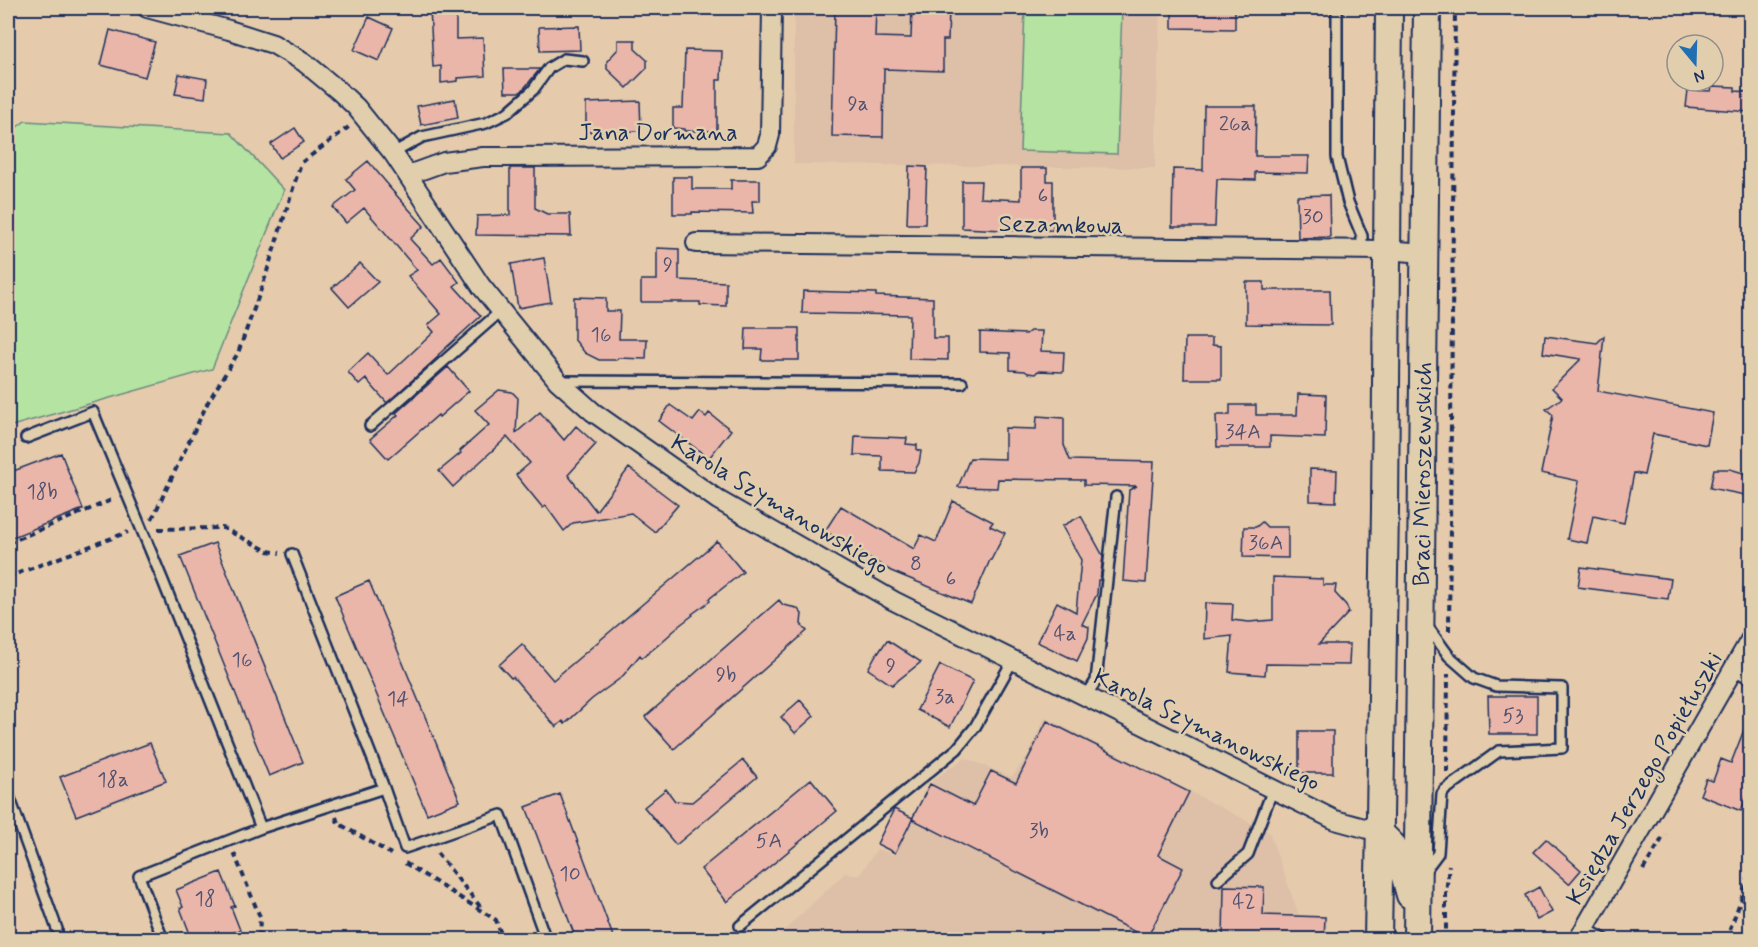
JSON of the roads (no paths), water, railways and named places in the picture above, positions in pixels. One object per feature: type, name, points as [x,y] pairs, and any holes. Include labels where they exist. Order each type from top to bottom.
[{"type":"main road","name":"Braci Mieroszewskich","points":[[1378,939],[1385,509],[1389,8]]},
{"type":"main road","name":"Braci Mieroszewskich","points":[[1417,927],[1427,8]]},
{"type":"main road","points":[[1417,927],[1403,870],[1392,845],[1379,832],[1398,813],[1408,793],[1420,751]]},
{"type":"street","name":"Karola Szymanowskiego","points":[[147,8],[273,44],[304,62],[339,91],[364,116],[393,153],[481,286],[558,381],[592,412],[718,500],[894,601],[1335,820],[1379,832]]},
{"type":"street","name":"Jana Dormana","points":[[408,175],[444,162],[483,157],[758,156],[767,146],[770,135],[772,8]]},
{"type":"street","name":"Sezamkowa","points":[[696,243],[1387,250],[1424,253]]},
{"type":"street","name":"Księdza Jerzego Popiełuszki","points":[[1581,934],[1750,640]]},
{"type":"lane","points":[[1337,8],[1337,157],[1348,202],[1362,236],[1362,251]]},
{"type":"lane","points":[[393,153],[422,136],[486,123],[507,113],[533,90],[549,68],[564,59],[583,61]]},
{"type":"lane","points":[[370,426],[501,311]]},
{"type":"lane","points":[[558,381],[962,383]]},
{"type":"lane","points":[[26,438],[93,412],[261,828]]},
{"type":"lane","points":[[1086,696],[1096,681],[1116,497]]},
{"type":"lane","points":[[292,554],[384,788],[405,848],[501,814],[546,939]]},
{"type":"lane","points":[[1417,882],[1437,853],[1442,794],[1450,785],[1498,751],[1562,748],[1563,688],[1496,686],[1474,678],[1449,656],[1421,616]]},
{"type":"lane","points":[[740,926],[957,749],[975,727],[1013,660]]},
{"type":"lane","points":[[1733,669],[1750,679]]},
{"type":"lane","points":[[163,939],[139,876],[261,828],[384,788]]},
{"type":"lane","points":[[1218,880],[1248,854],[1274,789]]},
{"type":"lane","points":[[8,793],[57,928]]},
{"type":"lane","points":[[1581,934],[1606,939]]}]
